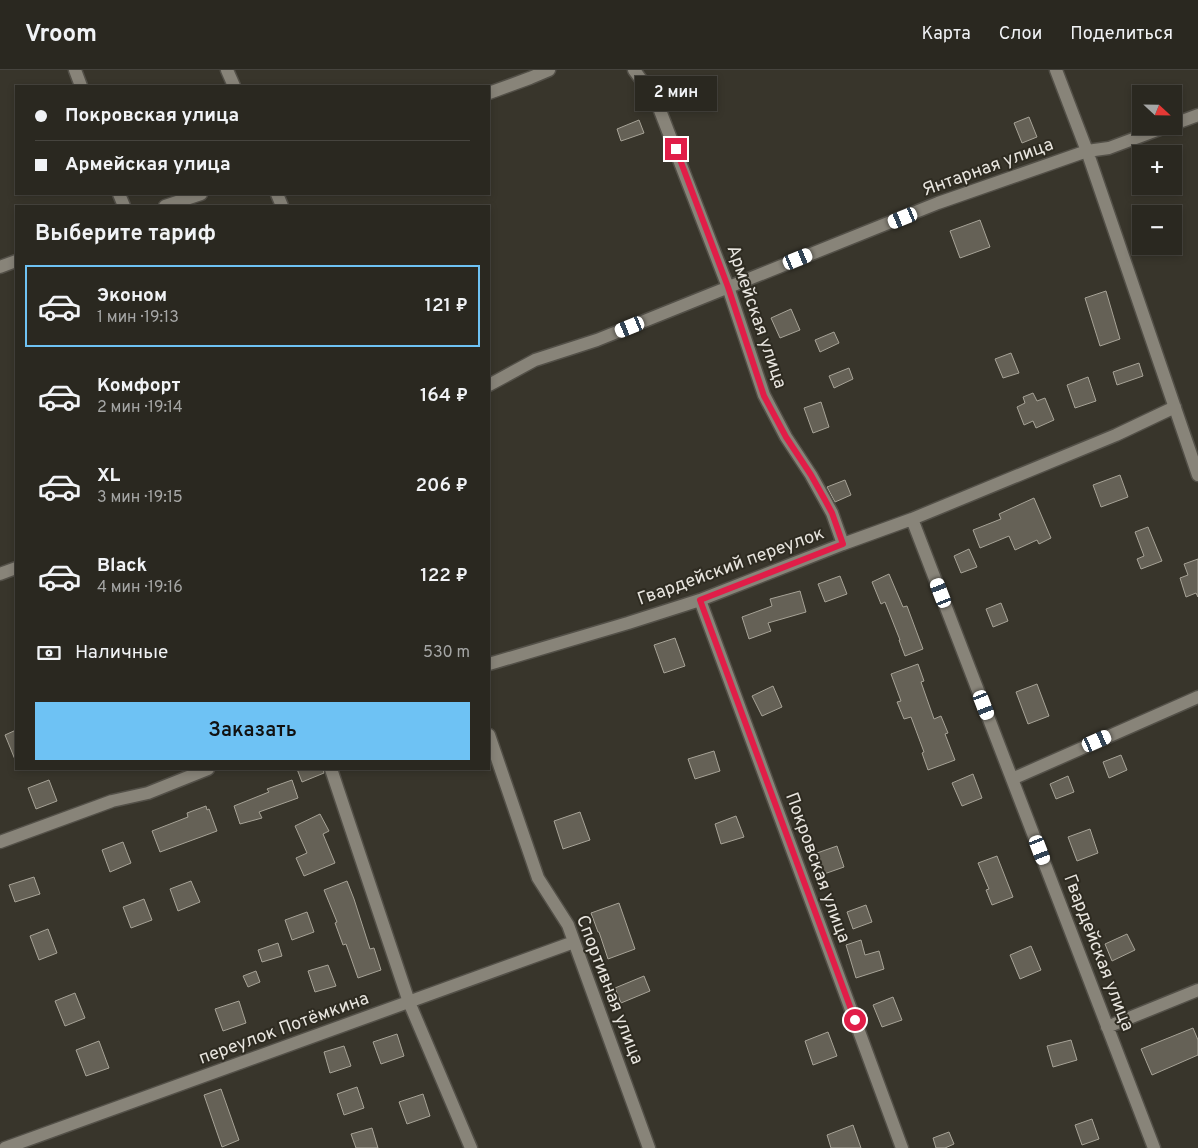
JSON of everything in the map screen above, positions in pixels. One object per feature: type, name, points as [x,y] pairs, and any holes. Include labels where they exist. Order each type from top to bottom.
[{"type":"street","points":[[75,70],[81,85]]},
{"type":"street","points":[[227,70],[234,85]]},
{"type":"street","points":[[490,93],[549,70]]},
{"type":"street","name":"Армейская улица","points":[[634,70],[656,100],[728,287],[764,396],[786,437],[811,475],[832,513],[843,544]]},
{"type":"street","points":[[1056,70],[1087,152],[1198,475]]},
{"type":"street","points":[[1182,121],[1198,115]]},
{"type":"street","name":"Янтарная улица","points":[[490,384],[535,360],[598,340],[938,204],[1087,152],[1109,148],[1144,135]]},
{"type":"street","points":[[168,205],[198,195]]},
{"type":"street","points":[[0,267],[15,261]]},
{"type":"street","name":"Гвардейский переулок","points":[[490,664],[700,600],[912,519],[1116,435],[1174,407]]},
{"type":"street","name":"Гвардейская улица","points":[[912,519],[1154,1148]]},
{"type":"street","points":[[0,574],[15,568]]},
{"type":"street","name":"Покровская улица","points":[[700,600],[902,1148]]},
{"type":"street","points":[[1012,779],[1198,696]]},
{"type":"street","name":"Спортивная улица","points":[[490,738],[538,878],[568,925],[648,1148]]},
{"type":"street","points":[[0,842],[112,801],[148,793],[206,770]]},
{"type":"street","points":[[331,770],[409,1002],[471,1148]]},
{"type":"street","name":"переулок Потёмкина","points":[[5,1148],[574,942]]},
{"type":"street","points":[[1107,1027],[1198,990]]},
{"type":"building","points":[[1029,117],[1037,137],[1022,143],[1014,123]]},
{"type":"building","points":[[639,120],[644,133],[621,141],[617,129]]},
{"type":"building","points":[[980,220],[990,247],[960,258],[950,231]]},
{"type":"building","points":[[1106,291],[1120,339],[1100,346],[1085,298]]},
{"type":"building","points":[[791,309],[800,330],[780,338],[771,318]]},
{"type":"building","points":[[834,332],[839,343],[820,352],[815,340]]},
{"type":"building","points":[[1011,353],[1019,373],[1003,378],[995,359]]},
{"type":"building","points":[[1139,363],[1143,376],[1117,385],[1113,372]]},
{"type":"building","points":[[849,368],[853,379],[834,388],[829,376]]},
{"type":"building","points":[[1088,377],[1096,401],[1075,408],[1067,385]]},
{"type":"building","points":[[1033,393],[1037,401],[1045,398],[1054,420],[1036,428],[1033,421],[1024,425],[1017,407],[1025,403],[1023,397]]},
{"type":"building","points":[[821,402],[829,427],[813,433],[804,408]]},
{"type":"building","points":[[1120,475],[1128,497],[1101,507],[1093,485]]},
{"type":"building","points":[[845,480],[851,495],[835,502],[827,487]]},
{"type":"building","points":[[1034,498],[1051,538],[1039,544],[1037,540],[1015,550],[1009,536],[980,548],[973,530],[1001,519],[999,514]]},
{"type":"building","points":[[1148,527],[1162,561],[1141,569],[1137,559],[1144,556],[1135,532]]},
{"type":"building","points":[[969,549],[977,567],[961,573],[954,556]]},
{"type":"building","points":[[1198,559],[1198,597],[1196,593],[1186,597],[1180,578],[1188,575],[1184,564]]},
{"type":"building","points":[[889,574],[903,607],[907,606],[923,649],[905,656],[885,602],[881,604],[872,582]]},
{"type":"building","points":[[840,576],[847,594],[825,602],[818,584]]},
{"type":"building","points":[[800,591],[806,612],[768,623],[771,631],[749,639],[742,617],[772,606],[770,599]]},
{"type":"building","points":[[1001,603],[1008,621],[993,627],[986,609]]},
{"type":"building","points":[[675,638],[685,666],[664,673],[654,645]]},
{"type":"building","points":[[918,664],[924,681],[921,682],[934,719],[941,716],[948,733],[945,734],[955,760],[928,770],[922,753],[924,752],[911,717],[904,719],[897,702],[901,701],[891,674]]},
{"type":"building","points":[[1037,684],[1049,716],[1028,724],[1016,692]]},
{"type":"building","points":[[773,686],[782,707],[762,716],[752,696]]},
{"type":"building","points":[[15,730],[15,760],[5,735]]},
{"type":"building","points":[[714,751],[720,771],[695,779],[688,759]]},
{"type":"building","points":[[1121,755],[1127,770],[1109,778],[1103,762]]},
{"type":"building","points":[[297,770],[323,770],[324,773],[302,782]]},
{"type":"building","points":[[973,774],[982,798],[962,806],[952,783]]},
{"type":"building","points":[[1068,776],[1074,792],[1056,799],[1050,784]]},
{"type":"building","points":[[49,780],[57,801],[36,809],[28,788]]},
{"type":"building","points":[[292,780],[298,798],[259,812],[262,818],[240,824],[234,806],[269,792],[267,789]]},
{"type":"building","points":[[206,806],[207,810],[209,809],[217,831],[160,852],[152,831],[188,817],[187,813]]},
{"type":"building","points":[[580,812],[590,840],[563,849],[554,821]]},
{"type":"building","points":[[320,814],[329,831],[323,834],[335,863],[304,876],[296,858],[307,853],[295,826]]},
{"type":"building","points":[[736,816],[744,837],[721,844],[715,824]]},
{"type":"building","points":[[1090,829],[1098,853],[1077,861],[1068,837]]},
{"type":"building","points":[[123,842],[131,863],[110,872],[102,850]]},
{"type":"building","points":[[837,846],[844,867],[824,874],[817,853]]},
{"type":"building","points":[[997,856],[1013,897],[992,905],[986,890],[989,889],[978,863]]},
{"type":"building","points":[[34,877],[40,894],[15,902],[9,885]]},
{"type":"building","points":[[191,881],[200,902],[178,911],[170,889]]},
{"type":"building","points":[[347,881],[370,949],[374,948],[381,970],[358,978],[346,944],[343,945],[335,923],[337,922],[324,890]]},
{"type":"building","points":[[144,899],[152,920],[131,928],[123,907]]},
{"type":"building","points":[[619,903],[635,949],[608,959],[591,913]]},
{"type":"building","points":[[866,905],[872,922],[853,929],[847,912]]},
{"type":"building","points":[[307,912],[314,932],[292,940],[285,920]]},
{"type":"building","points":[[48,929],[57,953],[39,960],[30,936]]},
{"type":"building","points":[[1127,934],[1135,950],[1112,961],[1105,944]]},
{"type":"building","points":[[861,940],[865,955],[879,951],[884,969],[856,978],[846,945]]},
{"type":"building","points":[[278,943],[282,956],[262,962],[258,950]]},
{"type":"building","points":[[1031,946],[1041,970],[1020,979],[1010,955]]},
{"type":"building","points":[[328,965],[336,986],[315,992],[308,971]]},
{"type":"building","points":[[256,971],[260,982],[248,987],[243,976]]},
{"type":"building","points":[[644,976],[650,991],[621,1003],[615,988]]},
{"type":"building","points":[[75,993],[85,1018],[65,1026],[55,1001]]},
{"type":"building","points":[[893,997],[902,1020],[882,1027],[873,1005]]},
{"type":"building","points":[[239,1001],[246,1023],[223,1031],[215,1009]]},
{"type":"building","points":[[1193,1028],[1198,1040],[1198,1055],[1152,1075],[1141,1049]]},
{"type":"building","points":[[828,1032],[837,1056],[813,1065],[805,1041]]},
{"type":"building","points":[[397,1034],[404,1056],[381,1064],[373,1042]]},
{"type":"building","points":[[1071,1040],[1077,1060],[1053,1067],[1047,1046]]},
{"type":"building","points":[[99,1041],[109,1068],[86,1076],[76,1050]]},
{"type":"building","points":[[344,1046],[351,1066],[330,1073],[324,1052]]},
{"type":"building","points":[[357,1087],[364,1108],[344,1115],[337,1094]]},
{"type":"building","points":[[221,1089],[239,1140],[222,1147],[204,1095]]},
{"type":"building","points":[[423,1094],[430,1116],[407,1124],[399,1102]]},
{"type":"building","points":[[1092,1119],[1099,1139],[1082,1145],[1075,1125]]},
{"type":"building","points":[[853,1125],[861,1148],[831,1148],[827,1135]]},
{"type":"building","points":[[372,1128],[378,1148],[356,1148],[351,1134]]},
{"type":"building","points":[[949,1132],[954,1144],[945,1148],[936,1148],[933,1138]]},
{"type":"route","points":[[676,149],[728,287],[764,396],[786,437],[811,475],[832,513],[843,544],[700,600],[855,1020]]}]
